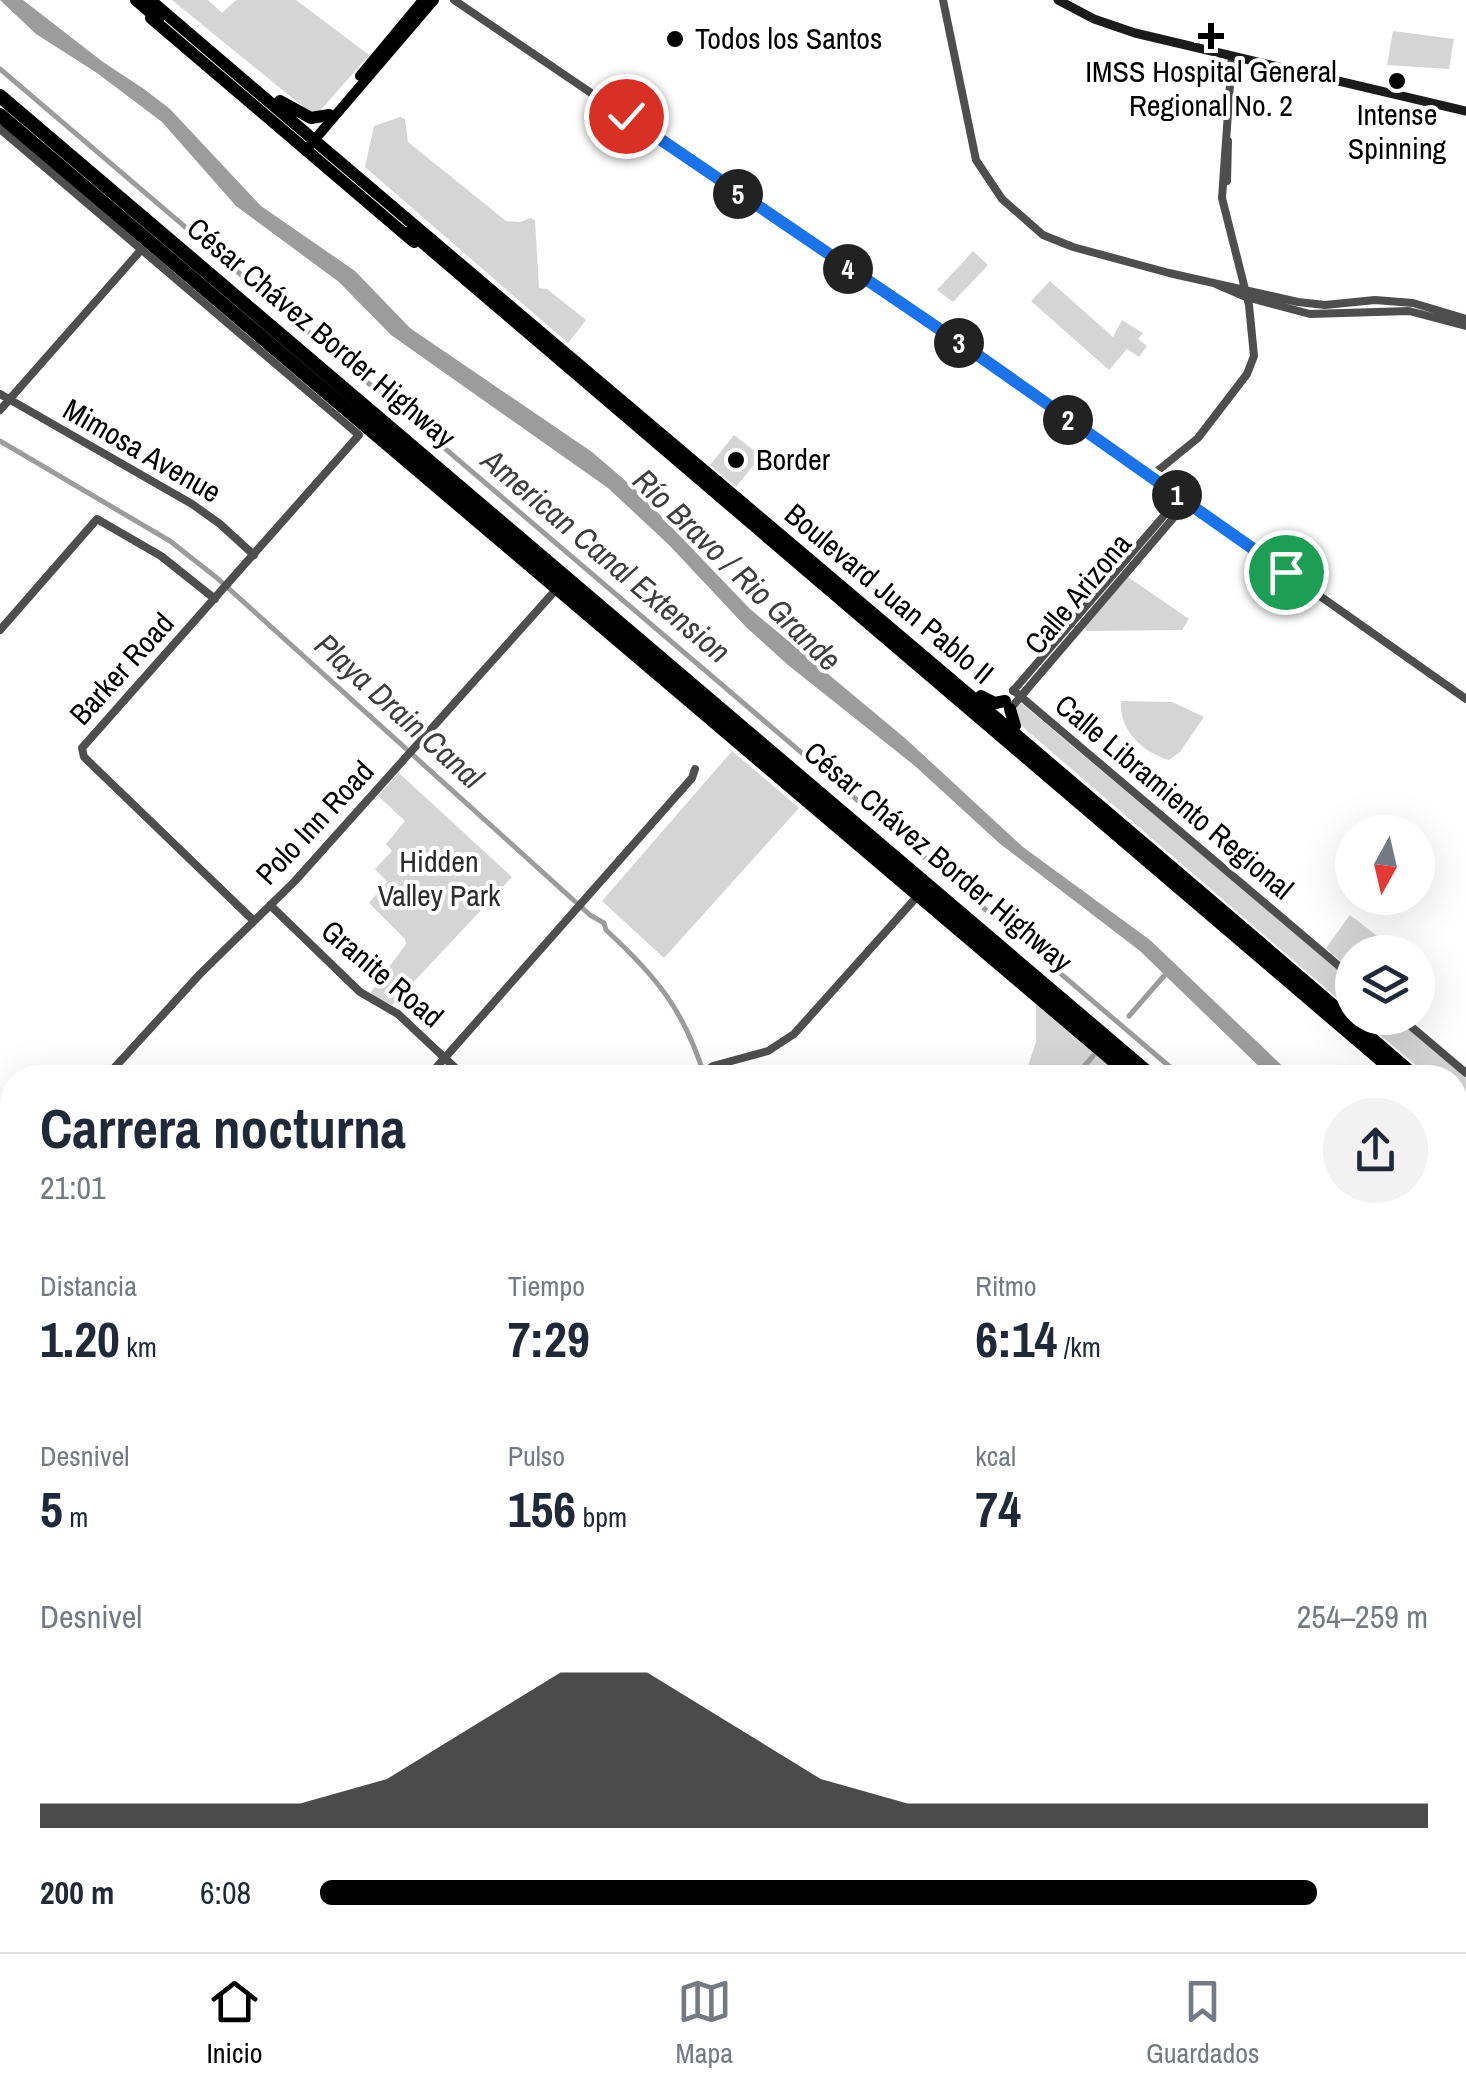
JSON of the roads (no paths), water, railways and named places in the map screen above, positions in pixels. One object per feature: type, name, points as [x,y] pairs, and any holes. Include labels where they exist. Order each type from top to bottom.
[{"type":"highway","points":[[133,0],[295,127],[416,244],[441,254]]},
{"type":"highway","points":[[133,0],[295,127],[318,151]]},
{"type":"highway","points":[[155,5],[210,57]]},
{"type":"highway","points":[[155,5],[280,101],[311,118],[328,114]]},
{"type":"highway","name":"César Chávez Border Highway","points":[[0,96],[1139,1065]]},
{"type":"highway","points":[[280,101],[295,127],[316,134],[318,151]]},
{"type":"highway","name":"César Chávez Border Highway","points":[[0,116],[1119,1065]]},
{"type":"highway","name":"Boulevard Juan Pablo II","points":[[318,151],[1386,1065]]},
{"type":"highway","name":"Boulevard Juan Pablo II","points":[[441,254],[830,574],[1403,1065]]},
{"type":"highway","points":[[830,574],[981,696],[1008,708],[1137,836]]},
{"type":"highway","points":[[941,686],[1008,708]]},
{"type":"highway","points":[[1008,708],[1005,729],[1040,762],[1054,782]]},
{"type":"main road","points":[[318,151],[316,134],[328,114],[423,0]]},
{"type":"main road","points":[[316,134],[434,0]]},
{"type":"main road","points":[[1058,0],[1120,29],[1466,110]]},
{"type":"street","points":[[454,0],[979,356],[1466,699]]},
{"type":"street","points":[[942,0],[963,90],[971,148],[1002,199],[1057,242],[1251,296],[1325,306],[1420,304],[1466,323]]},
{"type":"street","points":[[1150,477],[1198,438],[1251,368],[1255,346],[1251,296],[1222,198],[1232,56]]},
{"type":"street","points":[[0,130],[141,250],[0,410]]},
{"type":"street","name":"Barker Road","points":[[141,250],[359,436],[85,743],[82,752],[254,921]]},
{"type":"street","name":"Mimosa Avenue","points":[[0,394],[192,504],[254,556]]},
{"type":"street","name":"Calle Arizona","points":[[1008,708],[1183,499]]},
{"type":"street","points":[[0,630],[100,519],[161,556],[215,599]]},
{"type":"street","name":"Polo Inn Road","points":[[117,1065],[406,758],[553,593]]},
{"type":"street","name":"Calle Libramiento Regional","points":[[1008,708],[1335,964]]},
{"type":"street","points":[[439,1065],[695,770]]},
{"type":"street","points":[[729,1065],[787,1040],[914,900]]},
{"type":"street","name":"Granite Road","points":[[270,905],[360,992],[398,1014],[452,1065]]},
{"type":"street","points":[[1421,1035],[1457,1065]]},
{"type":"waterway","name":"American Canal Extension","points":[[0,69],[1168,1065]]},
{"type":"waterway","name":"Playa Drain Canal","points":[[0,441],[170,541],[217,578],[590,915],[604,923],[606,930],[667,996],[701,1065]]},
{"type":"waterway","points":[[1129,1016],[1170,969]]},
{"type":"waterway","points":[[1085,1065],[1093,1056]]},
{"type":"place","name":"IMSS Hospital General Regional No. 2","points":[[1211,36]]},
{"type":"place","name":"Todos los Santos","points":[[675,39]]},
{"type":"place","name":"Intense Spinning","points":[[1397,81]]},
{"type":"place","name":"Border","points":[[736,460]]},
{"type":"water label","name":"Río Bravo / Rio Grande","points":[[737,570]]},
{"type":"park label","name":"Hidden Valley Park","points":[[439,879]]}]
